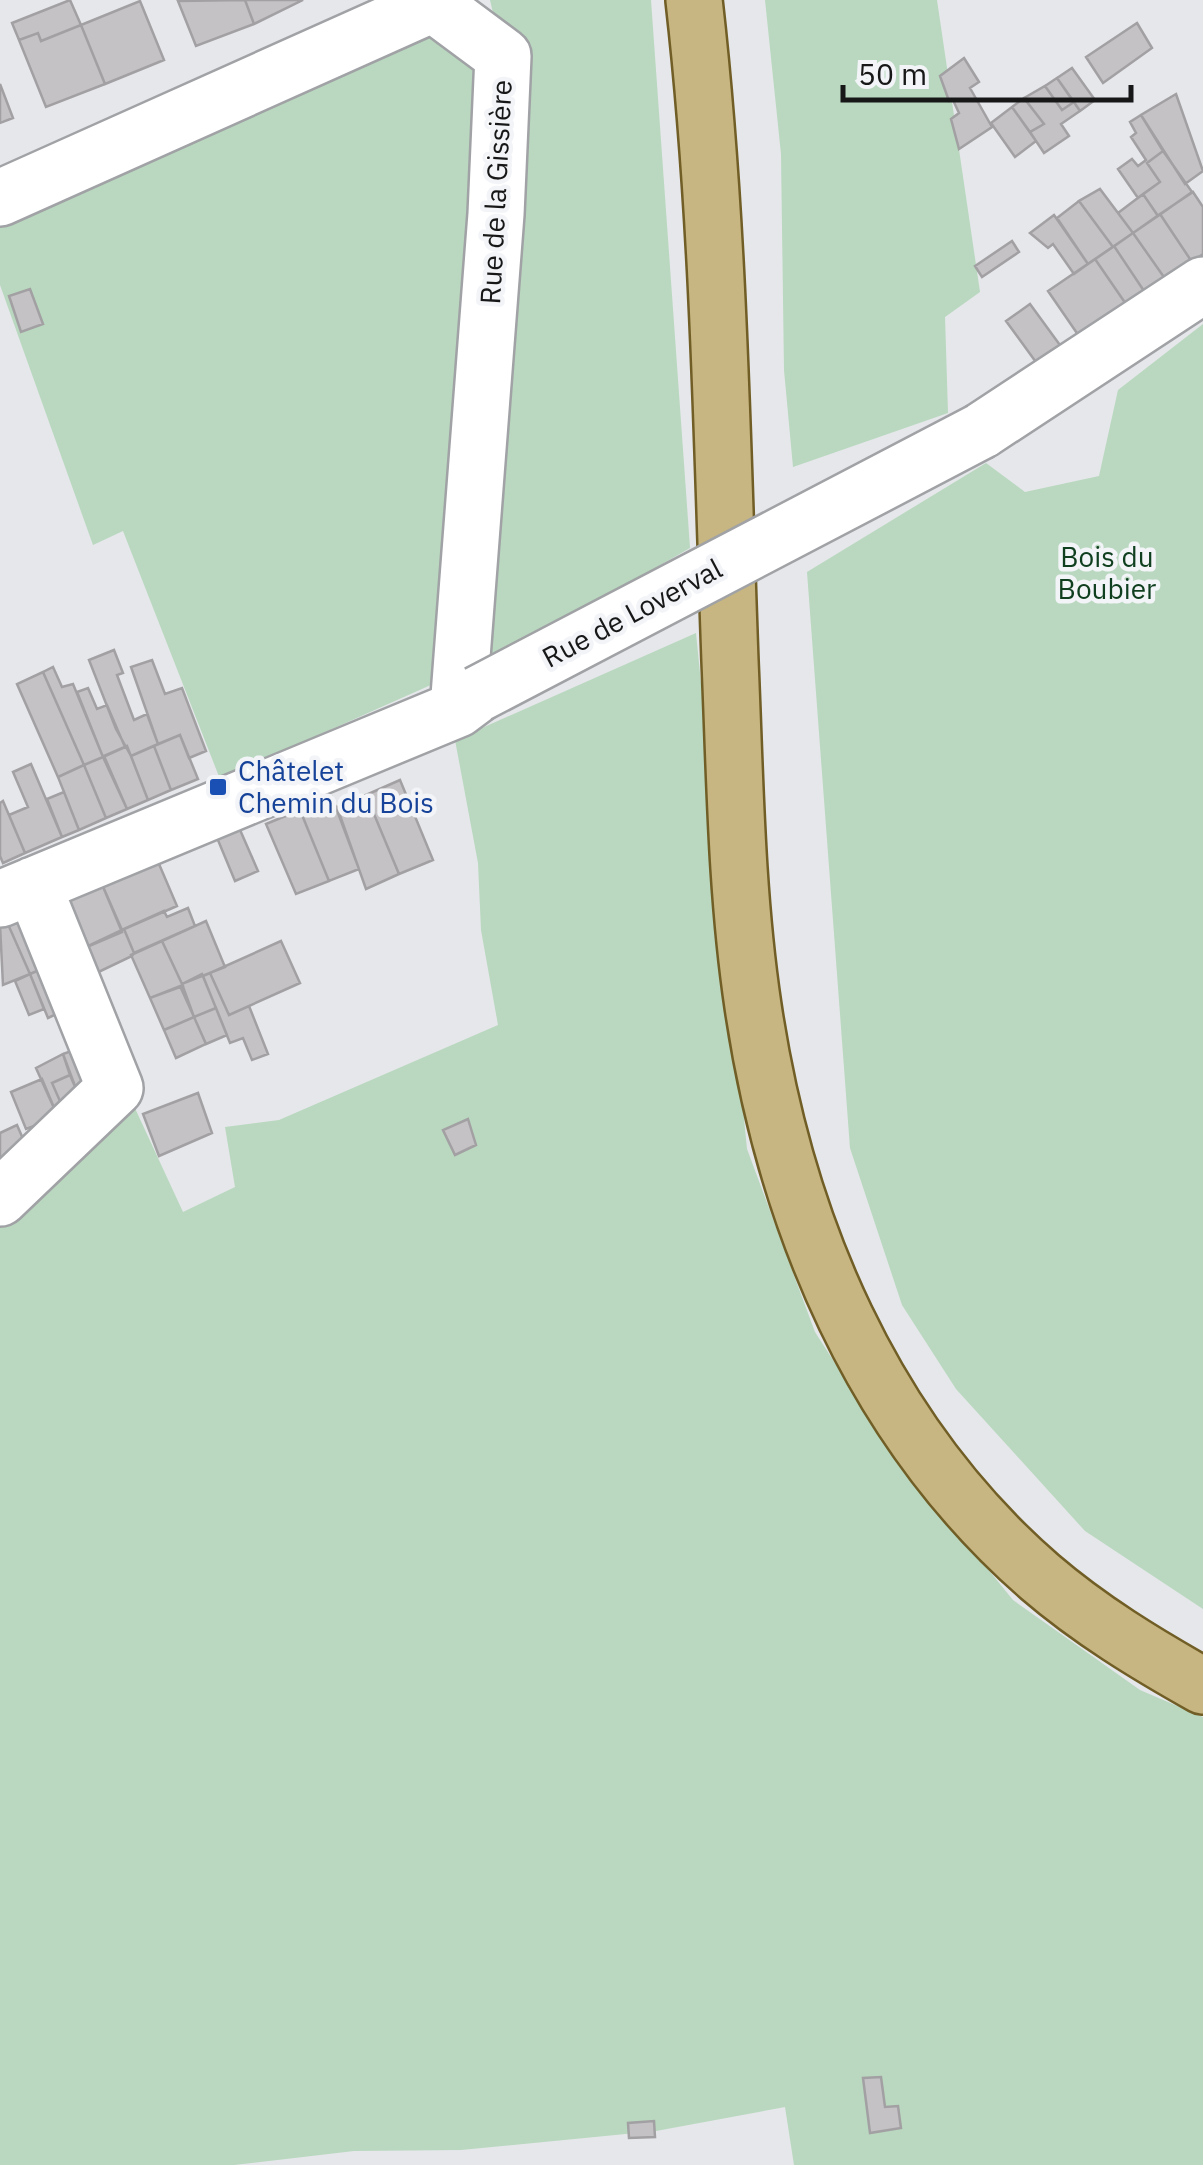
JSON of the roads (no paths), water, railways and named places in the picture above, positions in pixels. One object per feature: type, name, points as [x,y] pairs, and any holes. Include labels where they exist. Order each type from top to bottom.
[{"type":"main road","points":[[694,0],[716,286],[740,883],[753,1005],[782,1152],[805,1222],[848,1328],[903,1421],[936,1464],[1003,1541],[1041,1577],[1096,1620],[1203,1686]]},
{"type":"main road","points":[[725,0],[752,401],[769,877],[783,1003],[812,1143],[856,1271],[938,1419],[996,1490],[1066,1560],[1116,1600],[1203,1653]]},
{"type":"street","name":"Rue de la Gissière","points":[[0,198],[433,4],[503,56],[468,702]]},
{"type":"street","name":"Rue de Loverval","points":[[0,1198],[116,1088],[16,892],[468,702],[981,432],[1203,285]]},
{"type":"place","name":"Châtelet Chemin du Bois","points":[[218,787]]},
{"type":"park label","name":"Bois du Boubier","points":[[1107,573]]}]
